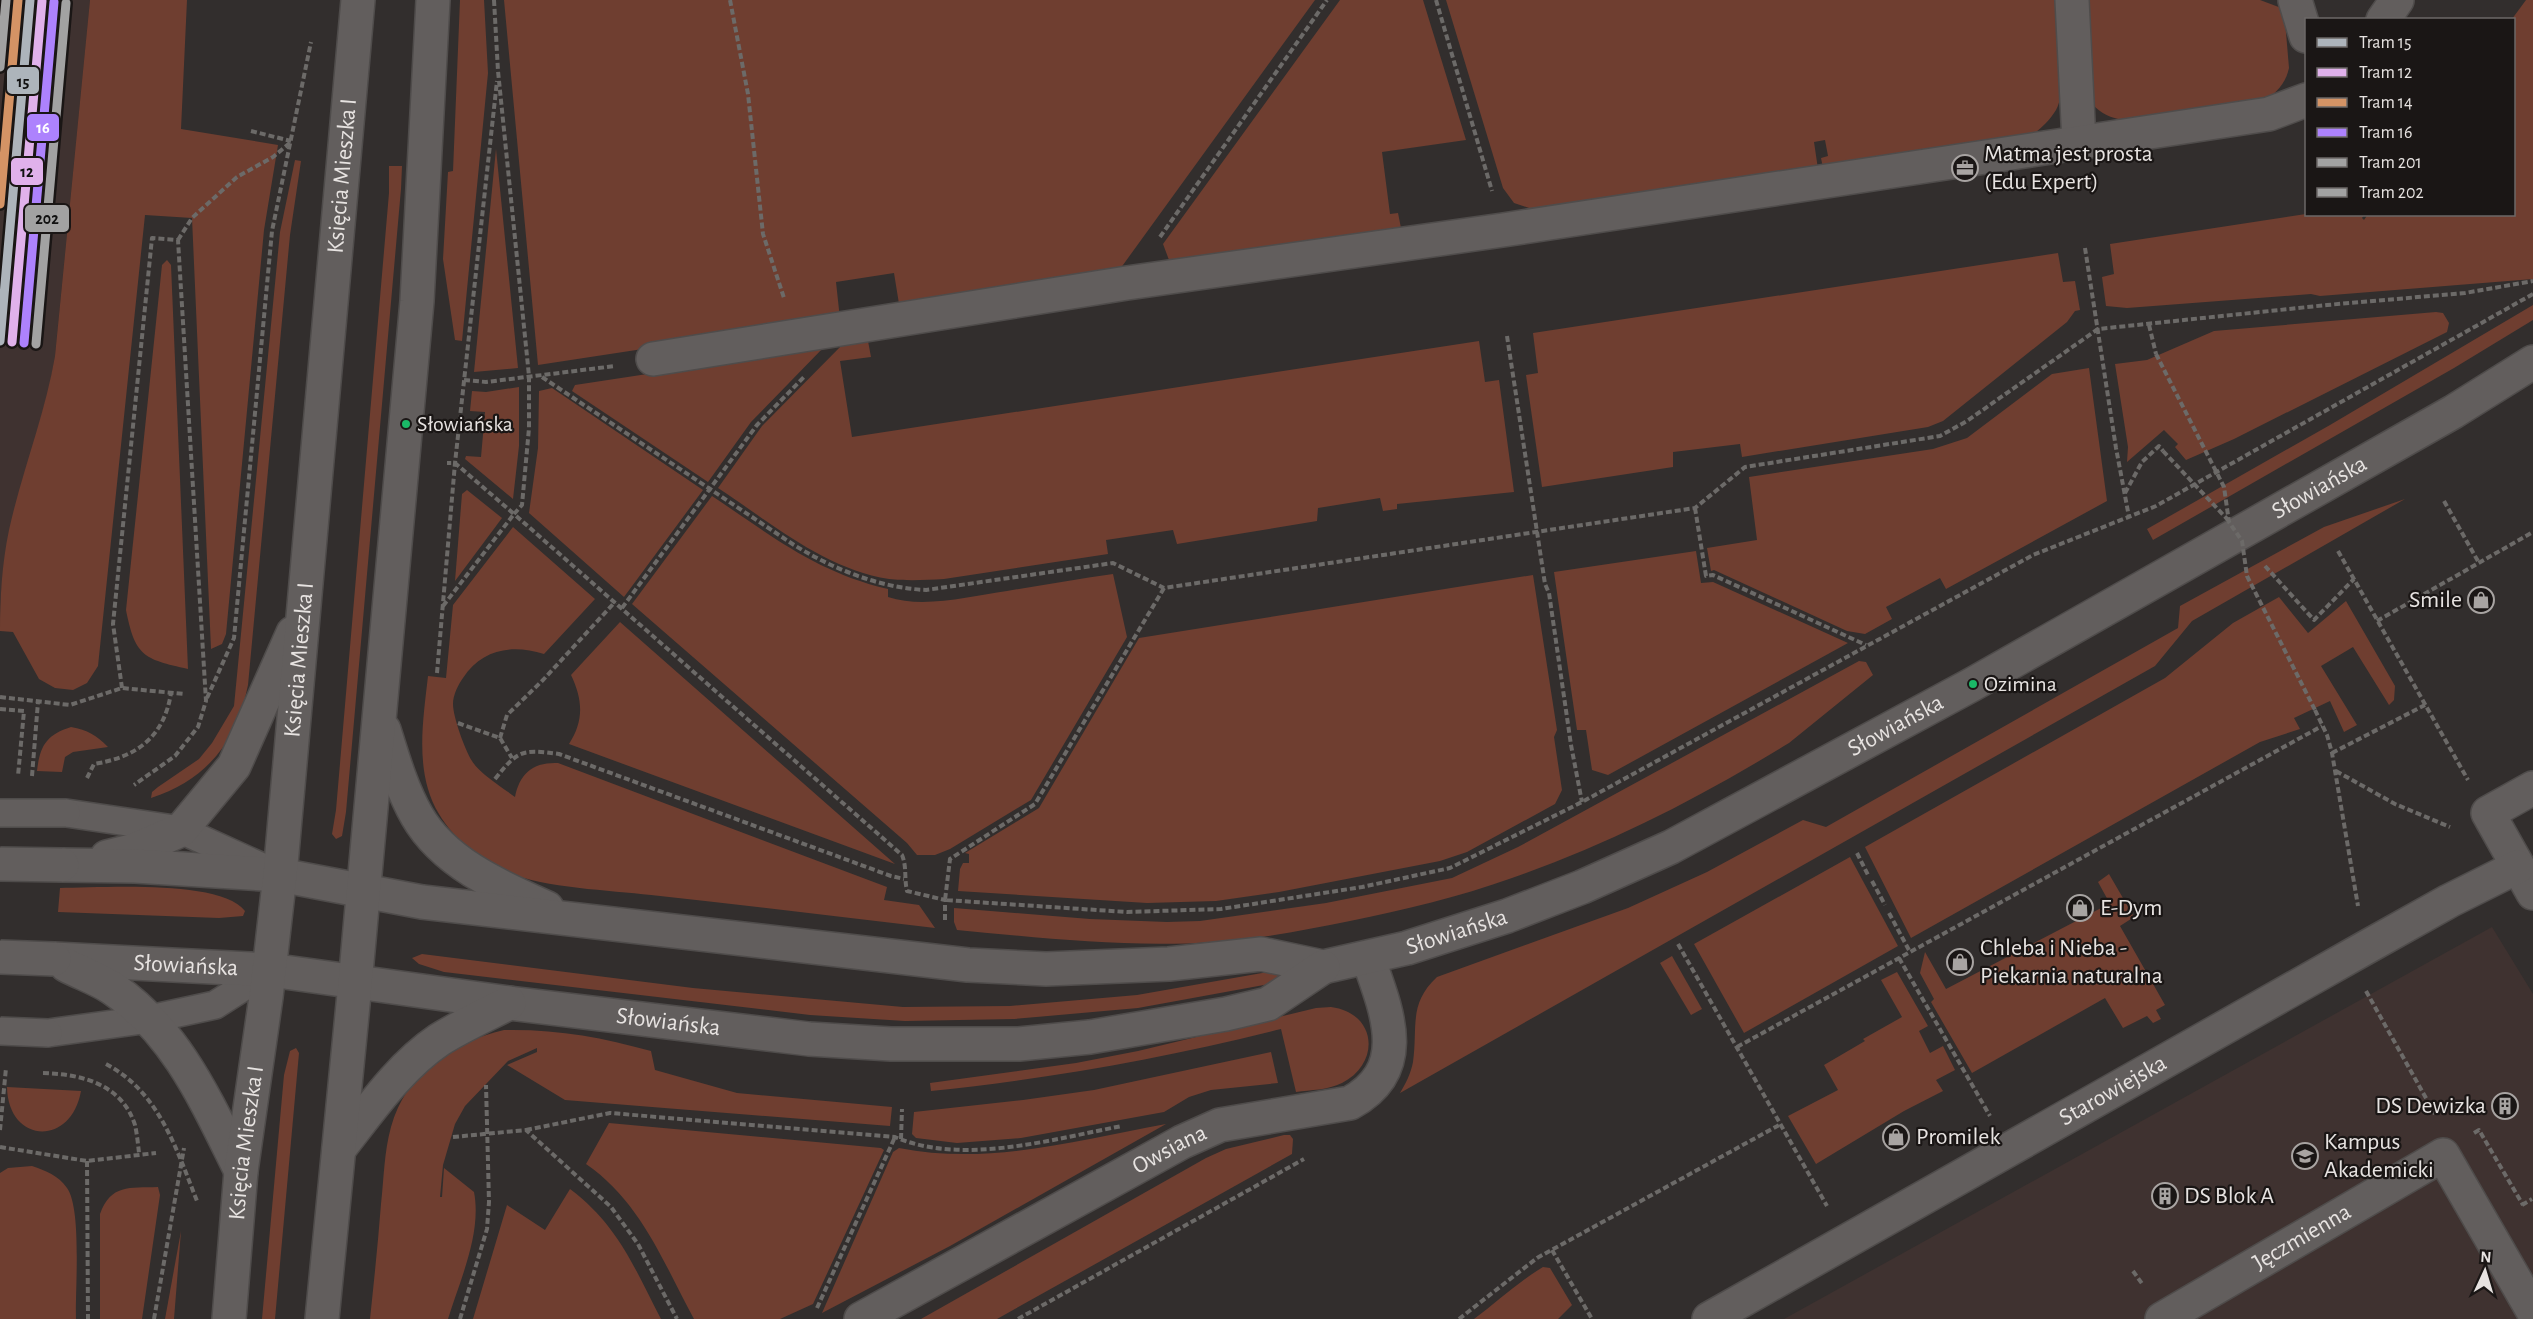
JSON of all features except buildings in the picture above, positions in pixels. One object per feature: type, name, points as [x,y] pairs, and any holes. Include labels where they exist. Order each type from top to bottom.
[{"type":"street","name":"Księcia Mieszka I","points":[[229,1319],[241,1171],[270,970],[280,875],[358,0]]},
{"type":"street","points":[[322,1319],[417,302],[433,0]]},
{"type":"street","points":[[2072,0],[2079,142]]},
{"type":"street","points":[[2295,0],[2305,30]]},
{"type":"street","points":[[2384,18],[2397,0]]},
{"type":"street","points":[[653,359],[1127,283],[1503,230],[2269,114],[2305,101]]},
{"type":"street","name":"Słowiańska","points":[[0,957],[270,970],[355,984],[509,1004],[809,1039],[891,1044],[1019,1044],[1090,1037],[1226,1014],[1268,1004],[1323,967],[1368,958],[1507,916],[1582,887],[1671,847],[1972,684],[2453,412],[2533,362]]},
{"type":"street","points":[[69,865],[135,850],[181,830],[234,766],[264,702],[306,601]]},
{"type":"street","points":[[380,716],[397,772],[417,817],[441,846],[467,867],[487,878],[574,919]]},
{"type":"street","points":[[2525,880],[2488,813],[2533,788]]},
{"type":"street","name":"Słowiańska","points":[[0,864],[135,866],[280,875],[422,902],[968,965],[1046,969],[1169,964],[1261,954],[1323,967]]},
{"type":"street","name":"Starowiejska","points":[[1709,1319],[2449,901],[2525,880]]},
{"type":"street","name":"Owsiana","points":[[861,1319],[1182,1142],[1220,1125],[1350,1103],[1369,1093],[1384,1074],[1390,1049],[1389,1024],[1368,958]]},
{"type":"street","points":[[54,959],[111,988],[150,1019],[194,1076],[241,1171]]},
{"type":"street","points":[[339,1149],[379,1099],[418,1056],[440,1039],[509,1004]]},
{"type":"street","name":"Jęczmienna","points":[[2162,1319],[2443,1155],[2533,1311]]},
{"type":"lane","points":[[0,813],[66,813],[181,830],[280,875]]},
{"type":"lane","points":[[0,1031],[48,1033],[150,1019],[215,1005],[270,970]]},
{"type":"path","points":[[442,608],[522,505],[529,428],[529,376],[498,71],[494,0]]},
{"type":"path","points":[[730,0],[748,94],[763,234],[796,336]]},
{"type":"path","points":[[1127,283],[1327,0]]},
{"type":"path","points":[[1436,0],[1503,230]]},
{"type":"path","points":[[130,787],[175,756],[198,727],[206,701],[234,638],[272,231],[313,33]]},
{"type":"path","points":[[437,673],[455,463],[498,71]]},
{"type":"path","points":[[251,131],[292,141]]},
{"type":"path","points":[[206,701],[178,240],[192,218],[237,177],[273,157],[292,141]]},
{"type":"path","points":[[122,688],[113,624],[152,238],[178,240]]},
{"type":"path","points":[[2085,248],[2129,517]]},
{"type":"path","points":[[542,376],[815,558],[863,578],[901,589],[951,588],[1113,563],[1164,588],[1695,508],[1745,467],[1940,436],[1966,421],[2098,329],[2465,293],[2533,281]]},
{"type":"path","points":[[447,463],[455,463],[902,855],[906,866],[904,879],[907,891],[945,900],[1091,910],[1171,912],[1221,909],[1295,899],[1416,877],[1450,868],[1582,802],[2033,555],[2156,506],[2533,294]]},
{"type":"path","points":[[2149,325],[2156,354],[2224,487],[2229,522]]},
{"type":"path","points":[[1507,336],[1536,532],[1545,584],[1549,593],[1571,745],[1582,802]]},
{"type":"path","points":[[464,380],[486,382],[617,365]]},
{"type":"path","points":[[622,608],[757,425]]},
{"type":"path","points":[[2125,493],[2142,462],[2159,446],[2229,522],[2249,550]]},
{"type":"path","points":[[2444,501],[2479,563]]},
{"type":"path","points":[[1695,508],[1706,576],[1713,575],[1867,645]]},
{"type":"path","points":[[2377,621],[2533,532]]},
{"type":"path","points":[[2242,541],[2247,576],[2315,710],[2332,753],[2365,948]]},
{"type":"path","points":[[2338,551],[2488,813]]},
{"type":"path","points":[[2257,558],[2314,620],[2354,579]]},
{"type":"path","points":[[968,965],[946,929],[945,900],[950,859],[1035,804],[1164,588]]},
{"type":"path","points":[[500,738],[507,715],[543,680],[615,602]]},
{"type":"path","points":[[0,697],[70,705],[122,688],[184,694]]},
{"type":"path","points":[[94,764],[112,761],[136,750],[154,735],[168,714],[171,693]]},
{"type":"path","points":[[2332,753],[2425,705]]},
{"type":"path","points":[[0,709],[24,711],[18,771]]},
{"type":"path","points":[[458,723],[500,738],[512,758]]},
{"type":"path","points":[[1737,1047],[2322,726]]},
{"type":"path","points":[[495,779],[512,758],[530,750],[559,754],[904,879]]},
{"type":"path","points":[[2336,771],[2395,804],[2455,829]]},
{"type":"path","points":[[1857,853],[1868,875]]},
{"type":"path","points":[[1872,881],[1885,905]]},
{"type":"path","points":[[1889,913],[1911,952]]},
{"type":"path","points":[[1678,944],[1847,1241]]},
{"type":"path","points":[[1899,958],[2009,1150]]},
{"type":"path","points":[[103,1062],[136,1084],[156,1108],[172,1138],[199,1207]]},
{"type":"path","points":[[43,1073],[69,1074],[97,1082],[121,1100],[135,1124],[140,1153]]},
{"type":"path","points":[[460,1319],[487,1229],[489,1203],[486,1085]]},
{"type":"path","points":[[901,1139],[902,1109]]},
{"type":"path","points":[[453,1137],[526,1131],[610,1113],[895,1137],[914,1144],[953,1150],[1021,1145],[1125,1126]]},
{"type":"path","points":[[1459,1319],[1537,1258],[1780,1124]]},
{"type":"path","points":[[526,1131],[611,1207],[638,1244],[677,1319]]},
{"type":"path","points":[[817,1308],[895,1137]]},
{"type":"path","points":[[154,1319],[185,1141]]},
{"type":"path","points":[[0,1147],[87,1161],[140,1153],[156,1153]]},
{"type":"path","points":[[1018,1319],[1304,1159]]},
{"type":"path","points":[[87,1161],[88,1319]]},
{"type":"path","points":[[2519,1207],[2532,1199]]},
{"type":"path","points":[[1552,1250],[1592,1319]]},
{"type":"shaded area","points":[[0,0],[90,0],[55,356],[50,384],[5,553],[0,606]]},
{"type":"shaded area","points":[[90,0],[187,0],[181,129],[278,145],[264,230],[226,634],[222,644],[211,649],[192,218],[145,215],[98,666],[87,683],[73,690],[55,688],[39,679],[13,632],[0,631],[0,619],[3,568],[9,530],[55,356]]},
{"type":"shaded area","points":[[460,0],[484,0],[488,73],[462,341],[455,340],[443,259],[448,172],[453,171]]},
{"type":"shaded area","points":[[504,0],[1315,0],[1115,276],[900,310],[894,273],[836,282],[840,319],[538,365]]},
{"type":"shaded area","points":[[1340,0],[1423,0],[1466,140],[1382,152],[1390,214],[1398,213],[1401,228],[1395,233],[1172,268],[1163,244]]},
{"type":"shaded area","points":[[1446,0],[2059,0],[2062,88],[2056,110],[2034,134],[1823,168],[1821,158],[1828,156],[1825,140],[1814,142],[1818,169],[1535,210],[1514,203],[1503,188]]},
{"type":"shaded area","points":[[2082,0],[2260,0],[2284,9],[2288,73],[2281,86],[2266,100],[2124,120],[2110,117],[2092,104]]},
{"type":"shaded area","points":[[2526,0],[2533,0],[2533,279],[2320,296],[2311,294],[2127,308],[2106,306],[2102,277],[2114,274],[2110,244],[2305,214],[2305,216],[2363,216],[2364,220],[2367,216],[2515,216],[2515,18],[2513,18]]},
{"type":"shaded area","points":[[496,149],[518,368],[474,372]]},
{"type":"shaded area","points":[[295,160],[301,161],[290,235],[248,685],[236,724],[216,756],[188,781],[151,798],[152,792],[158,787],[199,759],[212,743],[234,706],[280,232]]},
{"type":"shaded area","points":[[389,166],[402,166],[401,189],[346,812],[342,836],[336,839],[332,834],[336,810],[389,193]]},
{"type":"shaded area","points":[[2058,253],[2063,282],[2075,281],[2080,310],[2075,311],[2067,322],[1943,421],[1928,427],[1742,457],[1740,444],[1673,452],[1673,467],[1542,487],[1526,375],[1538,373],[1533,333]]},
{"type":"shaded area","points":[[167,260],[171,265],[188,669],[161,662],[144,653],[133,637],[126,610],[162,265]]},
{"type":"shaded area","points":[[2533,305],[2533,320],[2454,368],[2153,540],[2147,529],[2330,425]]},
{"type":"shaded area","points":[[2443,313],[2449,323],[2447,332],[2234,439],[2186,460],[2175,447],[2178,444],[2164,430],[2127,462],[2128,447],[2115,364],[2147,360],[2214,331]]},
{"type":"shaded area","points":[[868,341],[871,357],[840,361],[852,437],[1479,341],[1485,382],[1499,380],[1514,492],[1397,504],[1397,509],[1383,511],[1380,498],[1318,508],[1317,521],[1177,544],[1173,530],[1106,540],[1108,554],[944,579],[896,580],[865,574],[820,555],[718,488],[762,426],[843,344]]},
{"type":"shaded area","points":[[824,347],[751,422],[708,482],[572,391],[575,385]]},
{"type":"shaded area","points":[[2089,368],[2107,501],[1946,589],[1940,578],[1886,607],[1892,619],[1865,634],[1847,631],[1714,570],[1711,571],[1707,548],[1757,540],[1749,477],[1933,449],[1967,438],[2052,374]]},
{"type":"shaded area","points":[[519,387],[519,446],[513,499],[465,459],[466,456],[481,457],[485,412],[470,411],[472,391],[486,392]]},
{"type":"shaded area","points":[[552,388],[703,490],[624,597],[529,513],[538,448],[539,391]]},
{"type":"shaded area","points":[[467,490],[502,518],[455,581],[462,494]]},
{"type":"shaded area","points":[[712,496],[775,539],[816,563],[862,582],[888,589],[888,597],[902,600],[932,602],[1113,574],[1127,637],[1031,800],[950,849],[935,855],[917,855],[907,843],[632,604]]},
{"type":"shaded area","points":[[2405,499],[2192,621],[2155,666],[1400,1093],[1413,1062],[1418,1007],[1428,987],[1437,977],[1628,908],[1707,872],[1803,820],[1826,827],[2178,628],[2180,606],[2324,527]]},
{"type":"shaded area","points":[[513,527],[595,599],[544,654],[521,649],[499,651],[479,661],[461,681],[453,701],[455,717],[475,766],[515,797],[520,781],[529,771],[541,765],[558,763],[887,887],[884,900],[919,905],[935,928],[539,882],[497,867],[460,840],[439,814],[426,781],[422,746],[428,676],[446,678],[453,605]]},
{"type":"shaded area","points":[[1696,551],[1701,583],[1713,582],[1848,643],[1608,775],[1592,770],[1586,730],[1577,730],[1554,572]]},
{"type":"shaded area","points":[[1533,575],[1557,730],[1554,737],[1562,790],[1555,804],[1467,852],[1440,861],[1279,892],[1216,901],[1147,903],[958,891],[960,869],[963,863],[969,863],[969,854],[965,853],[1039,808],[1139,638]]},
{"type":"shaded area","points":[[2279,597],[2308,633],[2346,601],[2395,686],[2394,700],[2389,705],[2353,647],[2321,666],[2357,725],[2344,732],[2330,701],[2294,718],[2300,729],[2260,742],[1911,938],[1865,847],[2165,678],[2233,623]]},
{"type":"shaded area","points":[[620,622],[895,864],[569,744],[577,727],[580,710],[578,693],[571,675]]},
{"type":"shaded area","points":[[1859,661],[1866,662],[1873,675],[1789,743],[1756,763],[1620,835],[1548,865],[1452,897],[1316,928],[1232,941],[1183,944],[1053,939],[957,930],[954,922],[954,908],[1090,919],[1200,921],[1326,903],[1452,878],[1518,847]]},
{"type":"shaded area","points":[[71,727],[91,734],[108,747],[73,752],[65,757],[62,772],[37,771],[42,748],[50,738]]},
{"type":"shaded area","points":[[1850,857],[1898,946],[1744,1033],[1694,944]]},
{"type":"shaded area","points":[[2109,874],[2134,917],[2120,926],[2165,1005],[2156,1010],[2161,1019],[2153,1023],[2147,1016],[2123,1028],[2105,998],[1972,1073],[1931,1002],[1934,999],[1920,973],[1925,952],[1946,989],[2103,907],[2109,902],[2098,882]]},
{"type":"shaded area","points":[[130,887],[186,890],[211,894],[232,901],[245,911],[243,916],[219,918],[58,912],[60,888]]},
{"type":"shaded area","name":"Kampus Akademicki","points":[[2492,927],[2533,994],[2533,1319],[1784,1319]]},
{"type":"shaded area","points":[[422,954],[693,988],[903,1007],[1010,1006],[1137,995],[1273,971],[1281,975],[1275,983],[1138,1008],[1014,1019],[905,1021],[810,1015],[444,972],[419,964],[412,958]]},
{"type":"shaded area","points":[[1672,956],[1702,1009],[1691,1015],[1660,963]]},
{"type":"shaded area","points":[[1897,972],[1928,1026],[1919,1031],[1930,1053],[1943,1046],[1955,1070],[1936,1080],[1943,1091],[1904,1111],[1816,1164],[1788,1116],[1838,1090],[1824,1065],[1902,1017],[1881,980]]},
{"type":"shaded area","points":[[1331,1007],[1346,1011],[1358,1019],[1365,1028],[1368,1052],[1363,1064],[1355,1074],[1342,1083],[1325,1088],[1296,1092],[1281,1029],[1107,1066],[931,1091],[930,1083],[1076,1063],[1138,1051],[1316,1008]]},
{"type":"shaded area","points":[[504,1030],[578,1035],[651,1051],[655,1070],[737,1093],[892,1107],[890,1126],[565,1100],[507,1065],[537,1052],[537,1048],[508,1061],[465,1106],[455,1124],[443,1165],[440,1197],[442,1197],[444,1168],[474,1192],[476,1208],[468,1256],[448,1319],[370,1319],[386,1155],[391,1127],[398,1108],[420,1076],[434,1063],[467,1043]]},
{"type":"shaded area","points":[[296,1048],[299,1053],[275,1319],[262,1319],[284,1075],[290,1051]]},
{"type":"shaded area","points":[[1271,1052],[1278,1083],[1211,1090],[1189,1097],[1164,1112],[1021,1138],[957,1143],[916,1138],[912,1134],[914,1112],[1094,1090]]},
{"type":"shaded area","points":[[7,1087],[81,1091],[75,1109],[65,1122],[53,1129],[41,1131],[28,1128],[18,1120],[10,1106]]},
{"type":"shaded area","points":[[609,1123],[884,1150],[813,1304],[780,1319],[694,1319],[661,1255],[636,1215],[622,1196],[586,1164]]},
{"type":"shaded area","points":[[1166,1124],[950,1246],[822,1313],[893,1152],[899,1148],[933,1153],[1000,1153]]},
{"type":"shaded area","points":[[1290,1135],[1293,1139],[1292,1154],[997,1319],[921,1319],[1206,1158],[1226,1149]]},
{"type":"shaded area","points":[[32,1166],[60,1180],[72,1198],[77,1250],[76,1319],[0,1319],[0,1173],[8,1168]]},
{"type":"shaded area","points":[[158,1187],[160,1195],[142,1319],[100,1319],[100,1214],[104,1204],[110,1197],[122,1190]]},
{"type":"shaded area","points":[[570,1189],[601,1217],[613,1232],[661,1319],[473,1319],[507,1205],[545,1230]]},
{"type":"shaded area","points":[[181,1231],[174,1319],[165,1319]]},
{"type":"shaded area","points":[[1543,1267],[1550,1268],[1572,1305],[1558,1319],[1474,1319],[1516,1286]]},
{"type":"tram line","name":"201","points":[[0,67],[6,0]]},
{"type":"tram line","name":"14","points":[[0,204],[18,0]]},
{"type":"tram line","name":"15","points":[[0,341],[30,0]]},
{"type":"tram line","name":"12","points":[[12,342],[42,1]]},
{"type":"tram line","name":"16","points":[[24,343],[54,2]]},
{"type":"tram line","name":"202","points":[[36,344],[66,3]]},
{"type":"place","name":"Matma jest prosta (Edu Expert)","points":[[1965,168]]},
{"type":"place","name":"Słowiańska","points":[[406,424]]},
{"type":"place","name":"Smile","points":[[2481,600]]},
{"type":"place","name":"Ozimina","points":[[1973,684]]},
{"type":"place","name":"E-Dym","points":[[2080,908]]},
{"type":"place","name":"Chleba i Nieba - Piekarnia naturalna","points":[[1960,962]]},
{"type":"place","name":"DS Dewizka","points":[[2505,1106]]},
{"type":"place","name":"Promilek","points":[[1896,1137]]},
{"type":"place","name":"Kampus Akademicki","points":[[2305,1156]]},
{"type":"place","name":"DS Blok A","points":[[2165,1196]]}]
